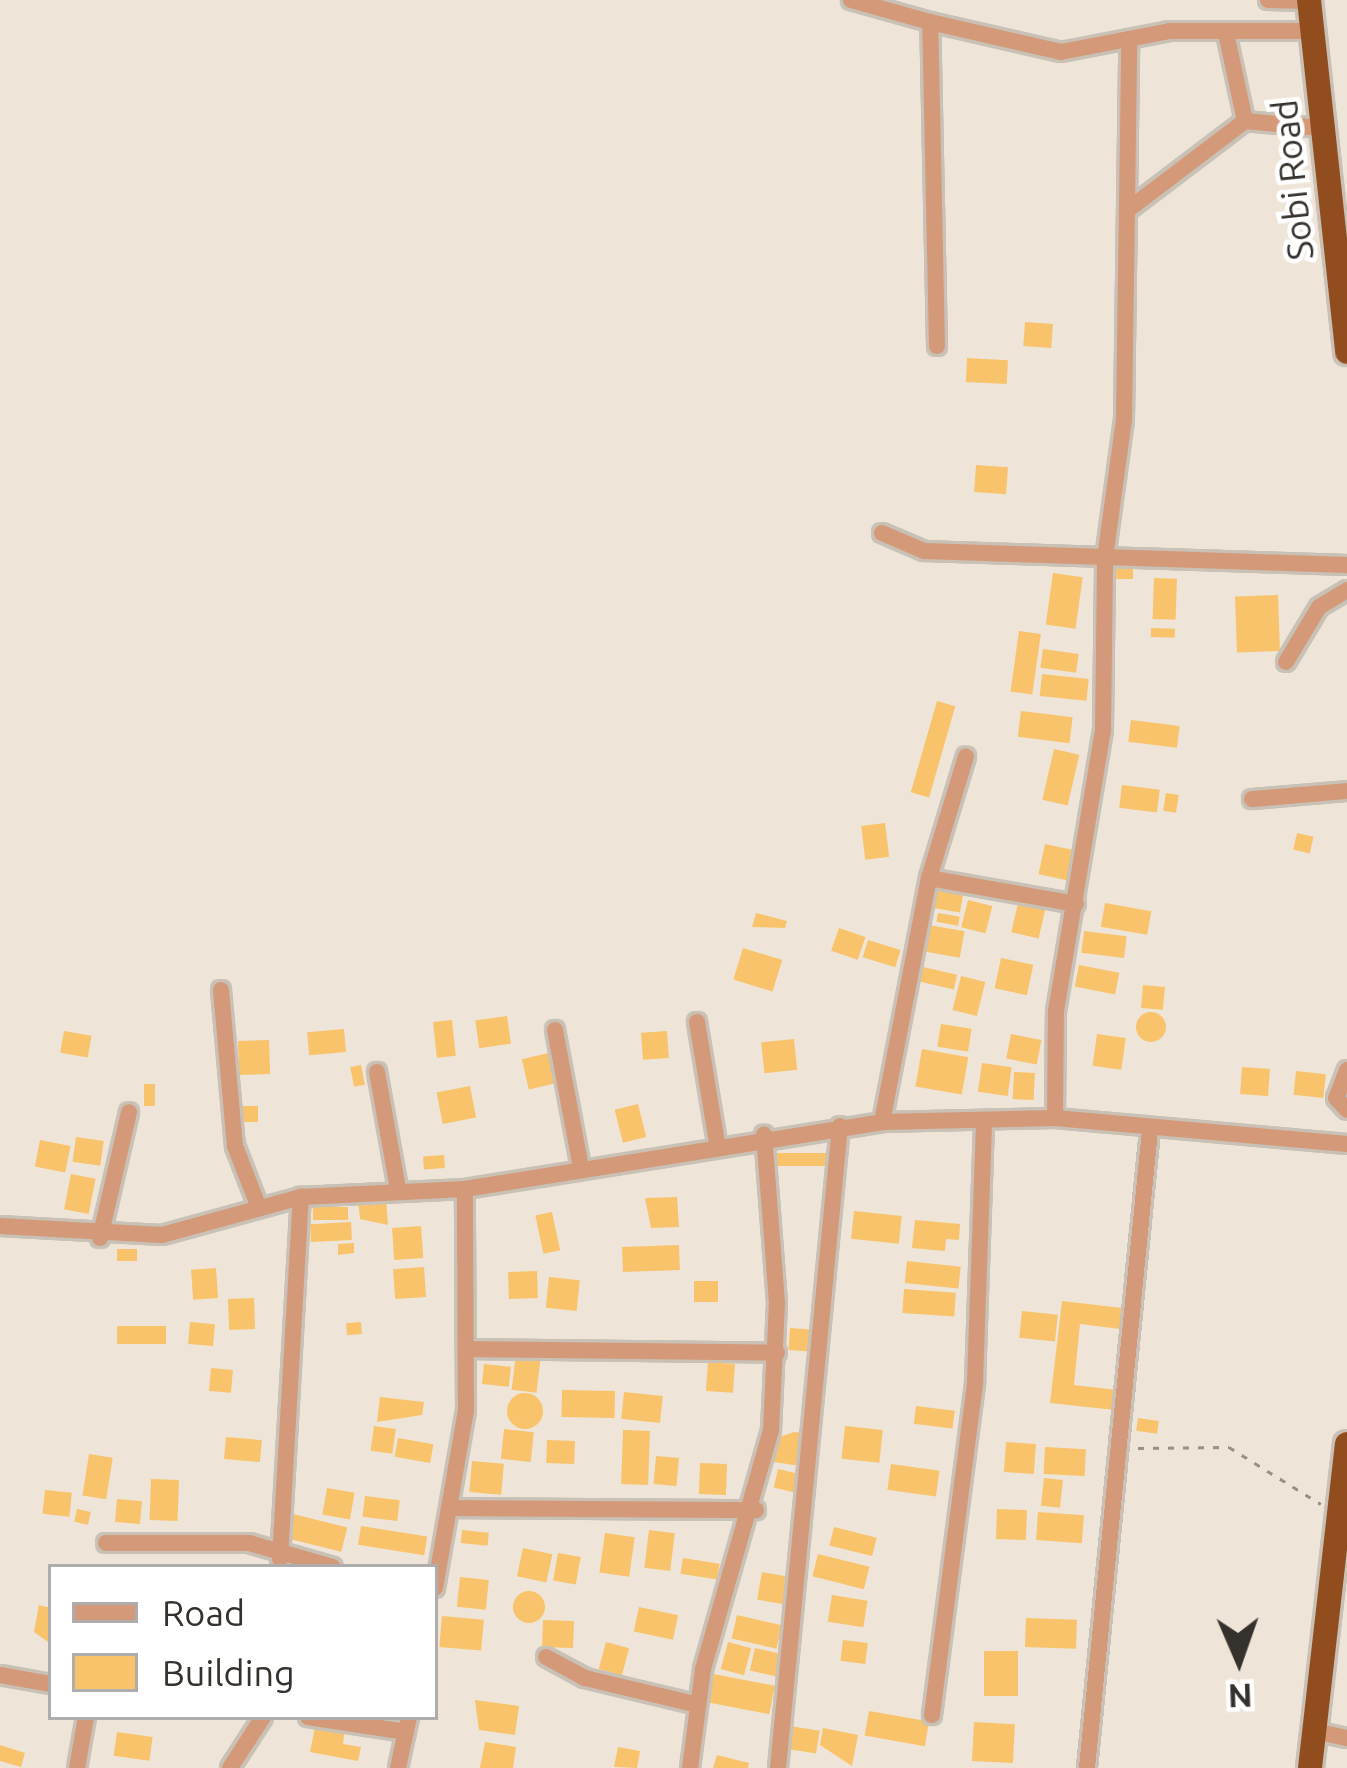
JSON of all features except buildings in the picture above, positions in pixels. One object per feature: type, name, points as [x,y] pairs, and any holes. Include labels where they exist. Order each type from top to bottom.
[{"type":"highway","name":"Sobi Road","points":[[1309,0],[1321,128],[1338,186],[1347,352]]},
{"type":"highway","points":[[1310,1768],[1339,1583],[1339,1512],[1347,1444]]},
{"type":"street","points":[[851,0],[1061,52],[1129,39],[1312,31]]},
{"type":"street","points":[[1268,0],[1309,0]]},
{"type":"street","points":[[930,22],[937,346]]},
{"type":"street","points":[[1226,33],[1245,121]]},
{"type":"street","points":[[1055,1118],[1057,1011],[1102,729],[1106,558],[1124,418],[1129,39]]},
{"type":"street","points":[[1129,209],[1245,121],[1321,128]]},
{"type":"street","points":[[882,533],[924,551],[1347,565]]},
{"type":"street","points":[[1286,662],[1319,607],[1347,590]]},
{"type":"street","points":[[882,1121],[929,878],[966,756]]},
{"type":"street","points":[[1252,799],[1347,791]]},
{"type":"street","points":[[929,878],[1076,904]]},
{"type":"street","points":[[221,990],[236,1146],[259,1208]]},
{"type":"street","points":[[697,1022],[717,1143]]},
{"type":"street","points":[[556,1030],[581,1167]]},
{"type":"street","points":[[1347,1070],[1336,1098],[1347,1110]]},
{"type":"street","points":[[377,1072],[398,1189]]},
{"type":"street","points":[[100,1238],[129,1112]]},
{"type":"street","points":[[0,1226],[100,1238],[162,1235],[301,1196],[465,1189],[764,1135],[882,1121],[1055,1118],[1347,1144]]},
{"type":"street","points":[[932,1714],[976,1382],[984,1122]]},
{"type":"street","points":[[778,1768],[840,1126]]},
{"type":"street","points":[[1088,1768],[1150,1130]]},
{"type":"street","points":[[690,1768],[698,1705],[756,1510],[777,1353],[764,1135]]},
{"type":"street","points":[[438,1564],[450,1508],[470,1349],[465,1189]]},
{"type":"street","points":[[280,1559],[301,1196]]},
{"type":"street","points":[[470,1349],[777,1353]]},
{"type":"street","points":[[450,1508],[756,1510]]},
{"type":"street","points":[[106,1543],[249,1543],[280,1559],[314,1564]]},
{"type":"street","points":[[546,1657],[585,1678],[698,1705]]},
{"type":"street","points":[[0,1675],[48,1683]]},
{"type":"street","points":[[76,1768],[85,1720]]},
{"type":"street","points":[[230,1768],[261,1720]]},
{"type":"street","points":[[345,1720],[407,1725],[398,1768]]},
{"type":"street","points":[[1314,1731],[1347,1738]]},
{"type":"path","points":[[1121,1448],[1228,1448],[1339,1512]]}]
